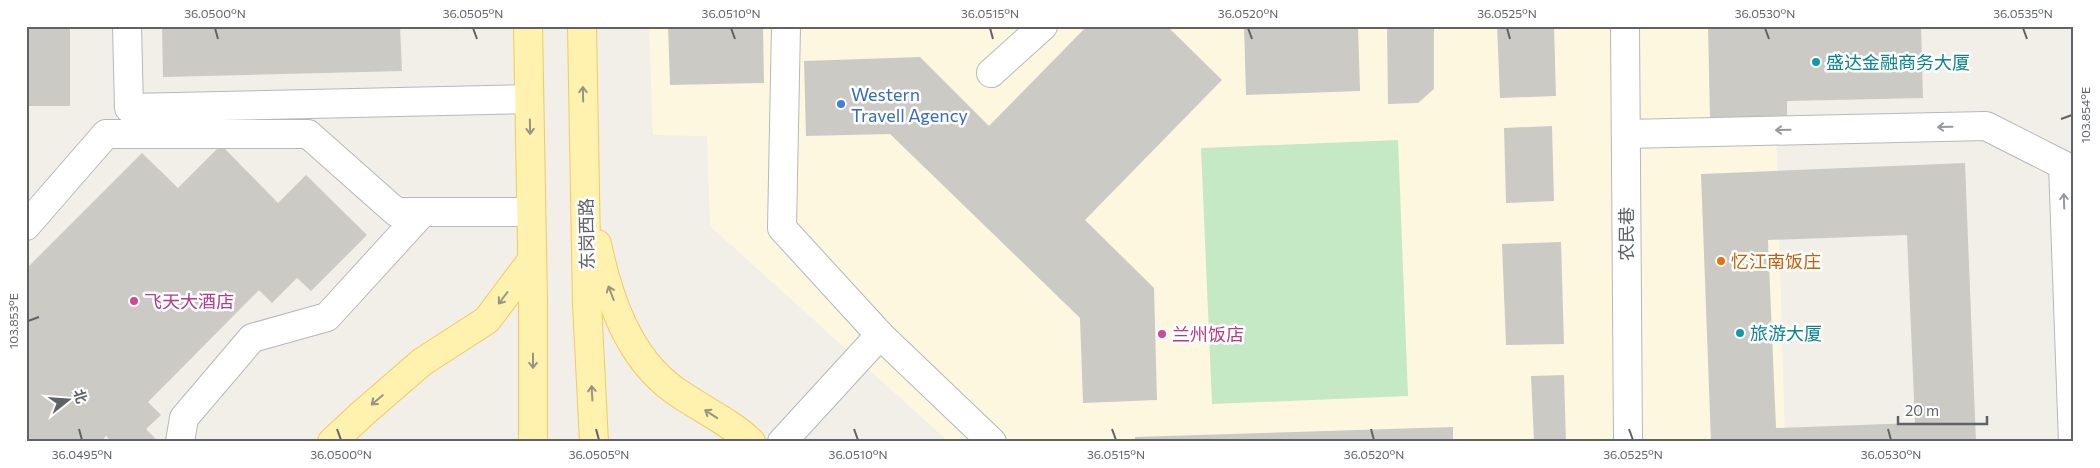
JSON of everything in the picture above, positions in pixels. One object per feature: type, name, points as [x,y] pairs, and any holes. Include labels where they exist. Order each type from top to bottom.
[{"type":"main road","points":[[528,26],[533,442]]},
{"type":"main road","name":"东岗西路","points":[[582,26],[587,304],[594,442]]},
{"type":"main road","points":[[584,143],[589,194],[603,273],[634,348],[653,372],[673,389],[751,442]]},
{"type":"main road","points":[[332,442],[422,362],[487,320],[532,260]]},
{"type":"street","points":[[126,26],[129,108],[529,99]]},
{"type":"street","points":[[786,26],[782,228],[880,335],[992,442]]},
{"type":"street","points":[[991,74],[1043,26]]},
{"type":"street","name":"农民巷","points":[[1625,26],[1628,442]]},
{"type":"street","points":[[1626,134],[1986,126],[2063,165],[2073,442]]},
{"type":"street","points":[[26,226],[106,134],[308,134],[396,212],[531,212]]},
{"type":"street","points":[[180,442],[184,418],[252,338],[327,317],[422,213]]},
{"type":"street","points":[[782,442],[880,335]]},
{"type":"shaded area","name":"兰州饭店","points":[[649,26],[1773,26],[1785,442],[949,442],[710,226],[707,136],[653,135]]},
{"type":"green space","points":[[1398,140],[1408,396],[1212,404],[1201,148]]},
{"type":"building","points":[[26,26],[70,26],[70,106],[26,106]]},
{"type":"building","points":[[162,26],[400,26],[402,71],[163,77]]},
{"type":"building","points":[[668,26],[763,26],[764,83],[670,85]]},
{"type":"building","name":"兰州饭店","points":[[1087,26],[1167,26],[1222,80],[1085,220],[1154,288],[1157,400],[1083,403],[1080,318],[890,134],[806,136],[804,61],[920,57],[989,126]]},
{"type":"building","points":[[1244,26],[1358,26],[1360,91],[1246,95]]},
{"type":"building","points":[[1387,26],[1434,26],[1434,89],[1418,103],[1388,104]]},
{"type":"building","points":[[1497,26],[1554,26],[1556,96],[1500,98]]},
{"type":"building","name":"盛达金融商务大厦","points":[[1708,26],[1921,26],[1923,98],[1787,101],[1787,118],[1710,120]]},
{"type":"building","points":[[1552,126],[1554,201],[1506,203],[1504,128]]},
{"type":"building","points":[[221,145],[278,203],[306,175],[367,235],[311,291],[297,278],[272,303],[259,290],[148,402],[161,415],[146,429],[159,442],[112,442],[106,436],[101,442],[26,442],[26,269],[142,153],[178,188]]},
{"type":"building","name":"旅游大厦","points":[[1965,163],[1976,442],[1711,442],[1701,174]],"holes":[[[1907,235],[1915,423],[1776,428],[1768,240]]]},
{"type":"building","points":[[1561,242],[1564,344],[1506,345],[1502,244]]},
{"type":"building","points":[[1564,375],[1566,442],[1534,442],[1531,376]]},
{"type":"building","points":[[1453,427],[1453,442],[1135,442],[1135,437]]},
{"type":"place","name":"盛达金融商务大厦","points":[[1816,62]]},
{"type":"place","name":"Western Travell Agency","points":[[841,104]]},
{"type":"place","name":"忆江南饭庄","points":[[1721,261]]},
{"type":"place","name":"飞天大酒店","points":[[134,301]]},
{"type":"place","name":"旅游大厦","points":[[1740,333]]},
{"type":"place","name":"兰州饭店","points":[[1162,334]]}]
